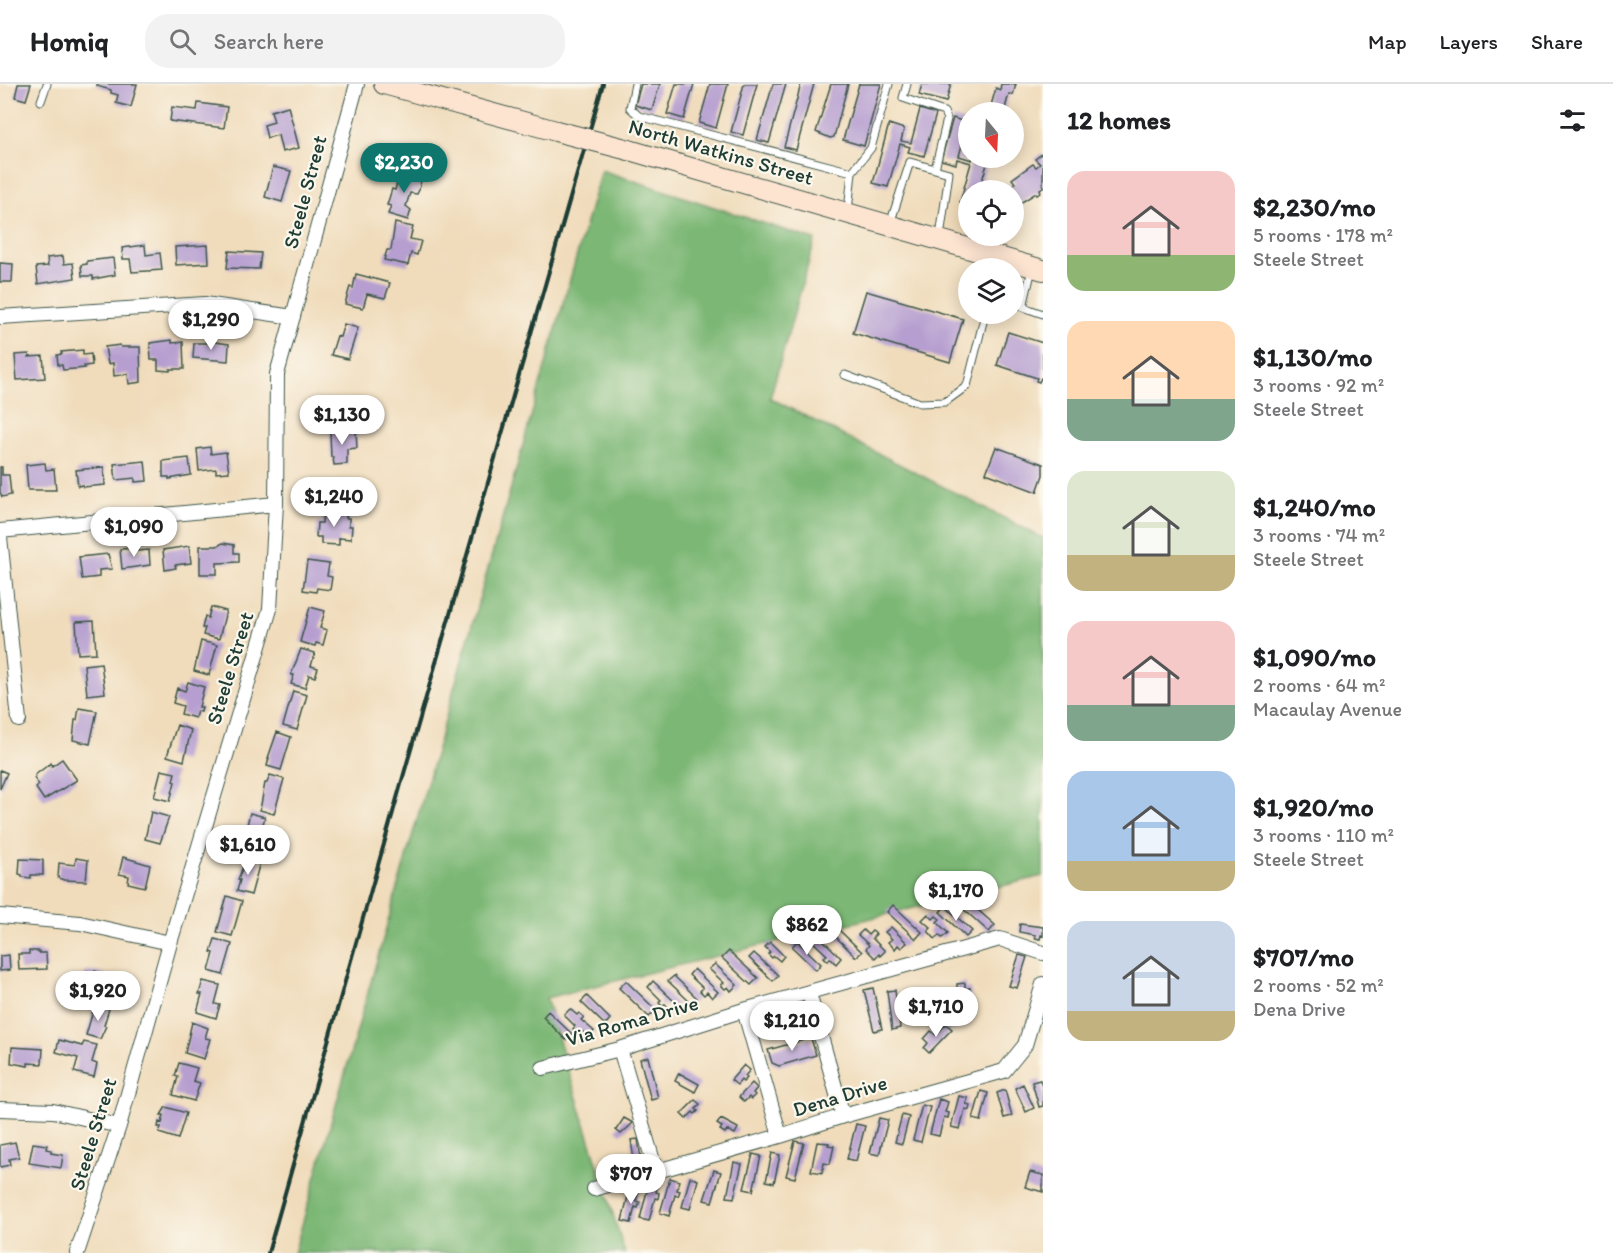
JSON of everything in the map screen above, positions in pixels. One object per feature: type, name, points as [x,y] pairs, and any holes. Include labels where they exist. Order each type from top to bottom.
[{"type":"main road","name":"North Watkins Street","points":[[384,84],[629,150],[848,213],[939,240],[986,258]]},
{"type":"street","name":"Steele Street","points":[[77,1253],[119,1126],[170,943],[270,609],[276,504],[277,374],[357,84]]},
{"type":"street","points":[[0,317],[205,304],[293,317]]},
{"type":"street","points":[[0,531],[276,504]]},
{"type":"street","points":[[0,537],[19,720]]},
{"type":"street","points":[[0,916],[80,923],[170,943]]},
{"type":"street","name":"Via Roma Drive","points":[[543,1068],[1000,939],[1043,953]]},
{"type":"street","name":"Dena Drive","points":[[594,1189],[1004,1071],[1025,1045],[1043,984]]},
{"type":"street","points":[[809,993],[843,1116]]},
{"type":"street","points":[[744,1010],[780,1136]]},
{"type":"street","points":[[620,1048],[656,1170]]},
{"type":"street","points":[[0,1109],[53,1111],[119,1126]]},
{"type":"lane","points":[[41,101],[47,84]]},
{"type":"lane","points":[[636,84],[630,108],[639,116],[852,172]]},
{"type":"lane","points":[[848,213],[852,172],[871,148],[889,84]]},
{"type":"lane","points":[[907,84],[903,98],[944,112],[947,119],[935,169]]},
{"type":"lane","points":[[890,226],[910,162],[935,169],[949,173],[939,240]]},
{"type":"lane","points":[[1038,268],[1023,307],[1043,314]]},
{"type":"lane","points":[[845,375],[920,403],[945,402],[967,386],[982,324]]},
{"type":"green space","points":[[601,170],[815,240],[770,398],[1043,538],[1043,876],[546,998],[625,1253],[294,1253]]},
{"type":"building","points":[[18,84],[31,84],[26,100],[15,97]]},
{"type":"building","points":[[97,84],[137,84],[131,107],[116,103],[118,95]]},
{"type":"building","points":[[641,84],[660,84],[652,110],[635,105]]},
{"type":"building","points":[[676,84],[694,84],[684,119],[667,114]]},
{"type":"building","points":[[710,84],[728,84],[716,128],[699,123]]},
{"type":"building","points":[[744,84],[757,84],[743,135],[731,132]]},
{"type":"building","points":[[773,84],[786,84],[769,143],[757,140]]},
{"type":"building","points":[[801,84],[814,84],[796,150],[784,147]]},
{"type":"building","points":[[831,84],[848,84],[834,137],[830,138],[816,132]]},
{"type":"building","points":[[859,84],[881,84],[864,146],[843,140]]},
{"type":"building","points":[[922,84],[951,84],[946,102],[919,95]]},
{"type":"building","points":[[1001,84],[1016,84],[1013,95],[1009,94],[1007,102],[992,102],[996,88],[1000,90]]},
{"type":"building","points":[[198,103],[227,107],[224,128],[170,121],[172,107],[197,110]]},
{"type":"building","points":[[288,106],[299,148],[282,152],[278,135],[267,138],[264,125],[274,122],[271,111]]},
{"type":"building","points":[[920,109],[936,114],[924,156],[908,152],[910,147],[900,144],[888,187],[873,183],[889,124],[904,129],[901,141],[911,143]]},
{"type":"building","points":[[953,118],[958,120],[958,159],[956,164],[941,160]]},
{"type":"building","points":[[1043,153],[1043,187],[1037,195],[1036,193],[1024,201],[1024,180],[1012,179],[1033,164],[1036,167],[1040,164],[1035,159]]},
{"type":"building","points":[[273,167],[291,171],[282,202],[265,197]]},
{"type":"building","points":[[414,168],[423,170],[419,190],[417,194],[410,193],[406,206],[411,210],[408,220],[388,214],[391,206],[387,205],[399,176],[411,179]]},
{"type":"building","points":[[970,168],[986,168],[982,180],[966,180]]},
{"type":"building","points":[[395,223],[413,227],[410,239],[421,241],[417,255],[411,253],[408,265],[384,260],[387,250],[391,250]]},
{"type":"building","points":[[145,245],[146,255],[160,253],[162,270],[132,272],[130,259],[123,259],[122,248]]},
{"type":"building","points":[[208,245],[209,263],[176,265],[175,247]]},
{"type":"building","points":[[229,251],[261,253],[259,269],[227,268]]},
{"type":"building","points":[[63,256],[64,264],[73,263],[75,278],[38,284],[36,267],[48,266],[47,258]]},
{"type":"building","points":[[113,258],[115,275],[93,279],[93,276],[82,276],[81,265],[87,264],[87,261]]},
{"type":"building","points":[[0,263],[13,264],[12,282],[0,282]]},
{"type":"building","points":[[356,274],[390,283],[385,298],[367,294],[363,308],[345,304],[350,287],[353,288]]},
{"type":"building","points":[[866,291],[958,318],[958,324],[961,324],[950,362],[853,333]]},
{"type":"building","points":[[344,324],[358,328],[348,359],[331,355],[337,336],[340,337]]},
{"type":"building","points":[[1008,332],[1043,343],[1043,379],[1041,378],[1039,382],[1036,381],[1037,378],[997,365]]},
{"type":"building","points":[[172,340],[172,343],[183,342],[184,369],[158,370],[158,360],[151,360],[150,343]]},
{"type":"building","points":[[207,341],[229,344],[228,361],[193,358],[194,343],[207,343]]},
{"type":"building","points":[[120,345],[121,347],[140,347],[141,382],[129,384],[128,374],[114,376],[113,363],[108,364],[105,347]]},
{"type":"building","points":[[83,350],[83,355],[91,354],[92,365],[63,370],[62,365],[58,365],[57,355],[62,354],[61,352]]},
{"type":"building","points":[[29,354],[29,357],[43,356],[45,378],[17,380],[15,355]]},
{"type":"building","points":[[356,431],[357,448],[347,449],[347,464],[334,465],[333,457],[331,457],[330,432]]},
{"type":"building","points":[[210,447],[211,454],[226,452],[229,472],[216,473],[216,469],[199,471],[197,449]]},
{"type":"building","points":[[996,447],[1043,464],[1043,475],[1037,492],[986,473]]},
{"type":"building","points":[[189,458],[191,475],[169,479],[169,477],[163,477],[163,461]]},
{"type":"building","points":[[145,461],[147,481],[135,482],[135,478],[116,480],[114,464]]},
{"type":"building","points":[[45,463],[46,470],[54,469],[56,490],[28,490],[26,465]]},
{"type":"building","points":[[0,467],[2,467],[2,475],[9,475],[11,495],[2,497],[0,492]]},
{"type":"building","points":[[104,467],[105,485],[78,486],[76,470]]},
{"type":"building","points":[[323,511],[347,513],[349,526],[352,526],[351,539],[339,538],[339,545],[321,544],[321,537],[316,537],[317,523],[322,523]]},
{"type":"building","points":[[223,543],[234,545],[234,553],[239,553],[239,562],[217,563],[217,574],[200,574],[200,546],[217,546]]},
{"type":"building","points":[[189,546],[191,563],[175,565],[176,568],[165,570],[163,550]]},
{"type":"building","points":[[136,548],[137,551],[149,550],[150,565],[122,569],[120,549]]},
{"type":"building","points":[[108,554],[112,569],[99,570],[99,577],[82,579],[79,557]]},
{"type":"building","points":[[307,561],[329,564],[327,576],[332,577],[330,590],[317,588],[316,592],[303,590]]},
{"type":"building","points":[[211,607],[226,611],[219,639],[203,635],[205,616],[208,618]]},
{"type":"building","points":[[310,607],[325,611],[320,628],[327,630],[323,645],[316,643],[315,646],[300,642]]},
{"type":"building","points":[[94,621],[96,653],[78,654],[76,622]]},
{"type":"building","points":[[201,641],[217,645],[209,675],[194,671]]},
{"type":"building","points":[[301,649],[315,653],[311,666],[318,668],[315,677],[309,675],[305,688],[291,684],[294,675],[291,675]]},
{"type":"building","points":[[101,663],[105,693],[87,695],[84,665]]},
{"type":"building","points":[[188,682],[204,687],[199,707],[202,707],[201,712],[197,711],[195,718],[181,714],[183,706],[173,703],[177,688],[185,691]]},
{"type":"building","points":[[293,691],[307,695],[297,730],[283,726]]},
{"type":"building","points":[[79,708],[97,711],[90,744],[73,740]]},
{"type":"building","points":[[177,725],[191,730],[184,761],[167,756]]},
{"type":"building","points":[[277,732],[291,737],[281,770],[267,766]]},
{"type":"building","points":[[62,759],[77,780],[44,800],[36,788],[39,785],[34,778],[35,775],[51,763],[52,766]]},
{"type":"building","points":[[0,770],[7,773],[0,789]]},
{"type":"building","points":[[161,770],[175,773],[170,801],[154,797]]},
{"type":"building","points":[[270,775],[284,779],[274,814],[260,810],[265,783]]},
{"type":"building","points":[[151,812],[169,817],[160,843],[145,839]]},
{"type":"building","points":[[250,813],[265,817],[255,852],[241,848]]},
{"type":"building","points":[[123,857],[150,865],[145,887],[128,883],[129,876],[119,874]]},
{"type":"building","points":[[76,858],[88,860],[86,881],[58,878],[59,863],[75,865]]},
{"type":"building","points":[[246,858],[260,862],[251,895],[237,891],[240,880],[238,880]]},
{"type":"building","points":[[20,859],[43,860],[43,875],[31,875],[31,878],[22,877],[19,874]]},
{"type":"building","points":[[227,896],[242,901],[232,936],[217,932]]},
{"type":"building","points":[[966,900],[970,904],[973,901],[981,908],[978,910],[995,925],[989,932],[960,906]]},
{"type":"building","points":[[893,905],[922,932],[916,939],[887,912]]},
{"type":"building","points":[[945,906],[972,931],[966,937],[940,912]]},
{"type":"building","points":[[928,914],[933,919],[936,916],[940,919],[937,922],[948,933],[942,938],[939,935],[935,939],[928,931],[931,928],[922,920]]},
{"type":"building","points":[[1020,924],[1043,927],[1043,936],[1041,935],[1040,939],[1035,938],[1036,935],[1019,932]]},
{"type":"building","points":[[891,927],[907,943],[901,948],[898,945],[895,949],[888,942],[892,939],[885,932]]},
{"type":"building","points":[[838,929],[862,952],[856,957],[833,934]]},
{"type":"building","points":[[863,930],[868,935],[872,931],[876,934],[872,938],[885,951],[880,956],[879,954],[875,958],[866,949],[869,945],[858,935]]},
{"type":"building","points":[[818,935],[841,958],[836,964],[830,958],[828,961],[824,957],[827,955],[812,941]]},
{"type":"building","points":[[215,939],[232,944],[223,975],[209,971]]},
{"type":"building","points":[[797,941],[821,964],[816,970],[792,947]]},
{"type":"building","points":[[770,942],[784,956],[780,961],[768,954],[770,952],[765,947]]},
{"type":"building","points":[[29,951],[46,953],[47,969],[19,970],[18,954],[29,954]]},
{"type":"building","points":[[729,951],[758,978],[751,985],[722,958]]},
{"type":"building","points":[[754,953],[778,975],[773,981],[749,958]]},
{"type":"building","points":[[9,955],[10,970],[0,971],[0,956]]},
{"type":"building","points":[[1019,955],[1027,957],[1017,988],[1009,986]]},
{"type":"building","points":[[715,964],[737,985],[731,991],[728,987],[725,989],[721,985],[724,983],[709,969]]},
{"type":"building","points":[[694,969],[718,992],[712,998],[707,992],[704,995],[700,991],[703,988],[689,975]]},
{"type":"building","points":[[86,971],[95,973],[95,971],[121,980],[117,995],[82,985]]},
{"type":"building","points":[[674,976],[697,998],[692,1004],[668,981]]},
{"type":"building","points":[[203,981],[220,985],[215,1004],[220,1005],[216,1018],[197,1012]]},
{"type":"building","points":[[626,981],[656,1010],[649,1017],[619,988]]},
{"type":"building","points":[[653,981],[677,1004],[671,1010],[665,1004],[663,1007],[659,1003],[661,1000],[648,987]]},
{"type":"building","points":[[965,983],[965,989],[970,988],[971,997],[966,997],[968,1019],[960,1020],[957,984]]},
{"type":"building","points":[[873,988],[882,1029],[874,1031],[864,990]]},
{"type":"building","points":[[895,990],[896,999],[901,998],[903,1010],[898,1010],[900,1028],[892,1030],[887,991]]},
{"type":"building","points":[[587,996],[610,1019],[605,1025],[581,1002]]},
{"type":"building","points":[[95,1004],[109,1009],[104,1025],[106,1026],[100,1039],[86,1035]]},
{"type":"building","points":[[570,1009],[584,1017],[581,1020],[594,1031],[589,1037],[583,1032],[580,1035],[573,1029],[575,1026],[564,1015]]},
{"type":"building","points":[[548,1011],[572,1034],[566,1040],[543,1017]]},
{"type":"building","points":[[192,1022],[208,1028],[205,1038],[210,1039],[204,1059],[185,1053]]},
{"type":"building","points":[[946,1024],[952,1029],[929,1053],[924,1048],[928,1043],[924,1039],[931,1031],[936,1035]]},
{"type":"building","points":[[811,1038],[816,1055],[779,1066],[772,1063],[768,1050]]},
{"type":"building","points":[[59,1040],[82,1046],[84,1042],[97,1045],[92,1062],[97,1064],[94,1077],[74,1072],[78,1058],[56,1052]]},
{"type":"building","points":[[12,1047],[43,1049],[42,1064],[28,1063],[28,1066],[11,1063]]},
{"type":"building","points":[[648,1057],[658,1098],[651,1100],[640,1059]]},
{"type":"building","points":[[179,1063],[197,1068],[193,1081],[200,1083],[194,1101],[173,1095]]},
{"type":"building","points":[[744,1065],[750,1070],[745,1076],[747,1078],[743,1082],[741,1080],[737,1085],[731,1080]]},
{"type":"building","points":[[679,1073],[699,1084],[695,1092],[675,1081]]},
{"type":"building","points":[[1040,1080],[1043,1089],[1043,1106],[1039,1107],[1032,1082]]},
{"type":"building","points":[[752,1083],[757,1088],[753,1093],[755,1095],[744,1102],[739,1097]]},
{"type":"building","points":[[1023,1084],[1034,1108],[1026,1112],[1015,1088]]},
{"type":"building","points":[[1005,1090],[1012,1116],[1004,1118],[997,1093]]},
{"type":"building","points":[[981,1091],[988,1093],[981,1121],[973,1119]]},
{"type":"building","points":[[959,1096],[968,1098],[966,1104],[970,1105],[969,1110],[965,1109],[960,1129],[951,1127]]},
{"type":"building","points":[[939,1099],[948,1102],[945,1112],[949,1113],[948,1118],[944,1117],[939,1136],[930,1134]]},
{"type":"building","points":[[695,1100],[700,1104],[696,1109],[698,1111],[695,1114],[693,1112],[686,1119],[681,1114]]},
{"type":"building","points":[[922,1105],[930,1107],[921,1142],[913,1140]]},
{"type":"building","points":[[166,1107],[186,1113],[178,1139],[159,1133],[161,1127],[158,1127],[159,1122],[162,1123],[164,1115],[161,1115]]},
{"type":"building","points":[[902,1115],[909,1117],[902,1144],[895,1142]]},
{"type":"building","points":[[624,1118],[633,1123],[621,1134],[616,1130]]},
{"type":"building","points":[[879,1118],[888,1120],[879,1155],[870,1153]]},
{"type":"building","points":[[721,1119],[738,1128],[735,1134],[727,1130],[725,1133],[720,1130],[722,1127],[717,1124]]},
{"type":"building","points":[[856,1124],[865,1126],[856,1161],[847,1159]]},
{"type":"building","points":[[638,1139],[641,1159],[634,1160],[631,1140]]},
{"type":"building","points":[[795,1141],[804,1143],[795,1178],[786,1176]]},
{"type":"building","points":[[15,1142],[19,1157],[9,1159],[10,1165],[0,1167],[0,1145]]},
{"type":"building","points":[[817,1142],[834,1146],[830,1164],[824,1163],[822,1173],[811,1171]]},
{"type":"building","points":[[33,1143],[47,1145],[46,1149],[51,1150],[51,1153],[63,1155],[61,1168],[29,1163]]},
{"type":"building","points":[[772,1153],[780,1155],[774,1183],[766,1181]]},
{"type":"building","points":[[753,1154],[761,1156],[753,1191],[744,1189]]},
{"type":"building","points":[[734,1162],[742,1164],[734,1198],[727,1197]]},
{"type":"building","points":[[714,1170],[721,1172],[712,1202],[704,1200]]},
{"type":"building","points":[[1030,1172],[1043,1175],[1043,1192],[1025,1187]]},
{"type":"building","points":[[690,1177],[698,1180],[690,1209],[682,1207]]},
{"type":"building","points":[[670,1178],[679,1181],[677,1190],[680,1191],[678,1196],[675,1195],[669,1216],[660,1213]]},
{"type":"building","points":[[649,1183],[658,1185],[656,1192],[659,1193],[658,1199],[655,1198],[649,1221],[640,1219]]},
{"type":"building","points":[[630,1188],[639,1190],[636,1201],[640,1202],[638,1208],[635,1207],[631,1223],[622,1221]]},
{"type":"railway","points":[[268,1253],[603,84]]}]
